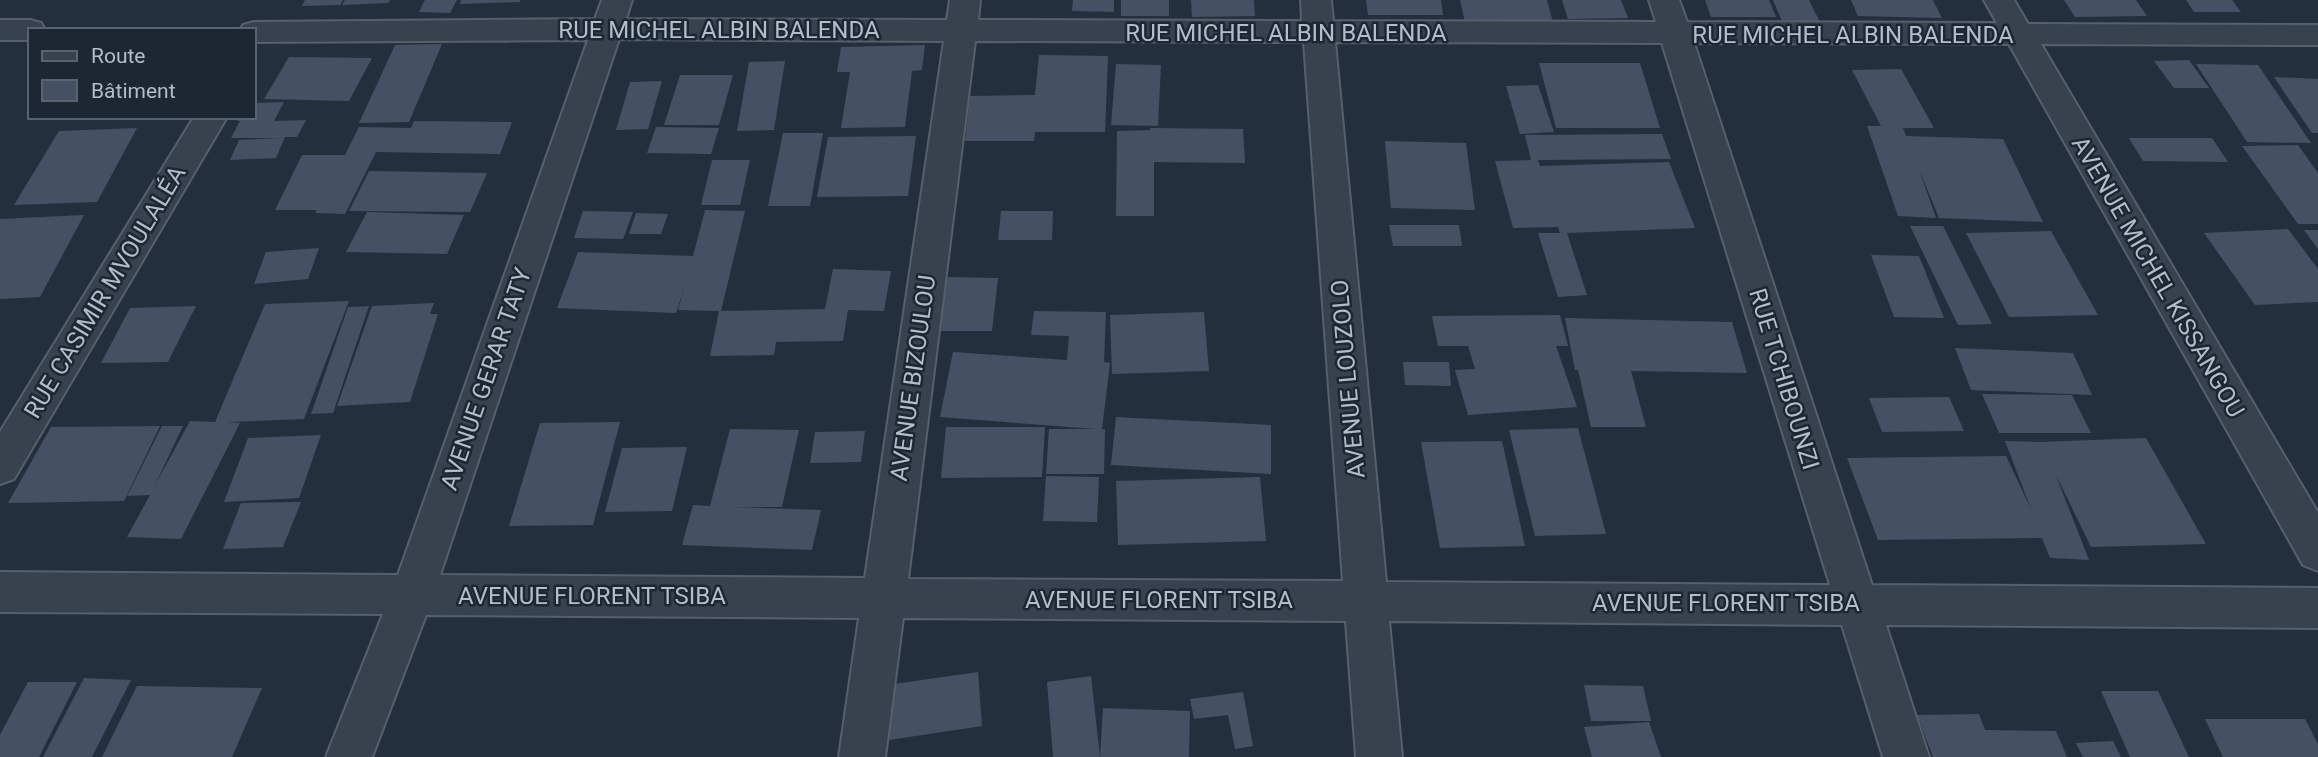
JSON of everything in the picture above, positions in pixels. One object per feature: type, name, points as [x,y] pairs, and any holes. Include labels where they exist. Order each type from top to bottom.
[{"type":"street","points":[[257,37],[282,0]]},
{"type":"street","name":"AVENUE MICHEL KISSANGOU","points":[[1999,0],[2318,552]]},
{"type":"street","name":"RUE MICHEL ALBIN BALENDA","points":[[257,37],[612,15],[1670,17],[2018,36],[2318,35]]},
{"type":"street","name":"AVENUE GERAR TATY","points":[[349,757],[412,595],[612,15]]},
{"type":"street","name":"AVENUE BIZOULOU","points":[[862,757],[962,16]]},
{"type":"street","name":"AVENUE LOUZOLO","points":[[1318,17],[1379,757]]},
{"type":"street","name":"RUE TCHIBOUNZI","points":[[1670,17],[1855,604],[1906,757]]},
{"type":"street","points":[[0,30],[28,30]]},
{"type":"street","name":"RUE CASIMIR MVOULALÉA","points":[[0,467],[210,119]]},
{"type":"street","name":"AVENUE FLORENT TSIBA","points":[[0,592],[2318,608]]},
{"type":"building","points":[[305,0],[343,0],[340,5],[302,6]]},
{"type":"building","points":[[345,0],[390,0],[388,3],[342,5]]},
{"type":"building","points":[[425,0],[457,0],[450,13],[419,12]]},
{"type":"building","points":[[461,0],[520,0],[520,2],[460,4]]},
{"type":"building","points":[[1073,0],[1114,0],[1114,12],[1072,11]]},
{"type":"building","points":[[1121,0],[1169,0],[1169,16],[1121,16]]},
{"type":"building","points":[[1191,0],[1254,0],[1255,16],[1192,17]]},
{"type":"building","points":[[1366,0],[1441,0],[1443,15],[1368,15]]},
{"type":"building","points":[[1460,0],[1547,0],[1553,22],[1465,22]]},
{"type":"building","points":[[1562,0],[1621,0],[1628,18],[1568,19]]},
{"type":"building","points":[[1705,0],[1769,0],[1776,17],[1711,17]]},
{"type":"building","points":[[1773,0],[1809,0],[1822,26],[1784,26]]},
{"type":"building","points":[[1851,0],[1933,0],[1942,18],[1858,16]]},
{"type":"building","points":[[2064,0],[2136,0],[2147,16],[2075,17]]},
{"type":"building","points":[[2186,0],[2232,0],[2241,12],[2194,12]]},
{"type":"building","points":[[442,44],[409,122],[359,123],[395,45]]},
{"type":"building","points":[[925,45],[922,70],[912,71],[905,127],[841,128],[850,72],[837,72],[841,47]]},
{"type":"building","points":[[1039,55],[1108,56],[1105,132],[1035,132],[1034,141],[965,141],[970,96],[1035,95]]},
{"type":"building","points":[[289,57],[372,58],[349,101],[264,99]]},
{"type":"building","points":[[2189,60],[2209,88],[2174,88],[2154,61]]},
{"type":"building","points":[[785,61],[774,130],[737,131],[749,62]]},
{"type":"building","points":[[1539,63],[1640,63],[1660,128],[1556,128]]},
{"type":"building","points":[[1116,64],[1161,65],[1158,126],[1111,125]]},
{"type":"building","points":[[2196,64],[2258,65],[2311,143],[2247,142]]},
{"type":"building","points":[[1901,69],[1934,128],[1903,128],[1906,136],[2003,139],[2043,222],[1939,218],[1919,169],[1936,218],[1898,216],[1867,126],[1881,126],[1852,70]]},
{"type":"building","points":[[680,75],[733,75],[719,125],[664,125]]},
{"type":"building","points":[[2274,77],[2318,79],[2318,133],[2312,133]]},
{"type":"building","points":[[662,81],[648,129],[616,130],[630,82]]},
{"type":"building","points":[[1538,85],[1554,132],[1520,134],[1506,86]]},
{"type":"building","points":[[284,102],[274,121],[306,120],[297,137],[285,137],[276,158],[230,160],[239,140],[282,138],[231,138],[240,121],[237,121],[238,119],[256,119],[256,103]]},
{"type":"building","points":[[414,121],[512,122],[500,154],[376,152],[345,214],[315,213],[317,210],[275,210],[302,155],[345,155],[359,127],[411,128]]},
{"type":"building","points":[[656,127],[719,128],[711,154],[647,153]]},
{"type":"building","points":[[137,128],[97,202],[14,205],[59,131]]},
{"type":"building","points":[[1150,128],[1243,129],[1245,163],[1154,162],[1154,216],[1116,216],[1117,131]]},
{"type":"building","points":[[783,133],[823,133],[810,206],[768,206]]},
{"type":"building","points":[[1662,134],[1671,159],[1538,160],[1540,166],[1669,162],[1695,228],[1567,233],[1587,295],[1558,297],[1538,233],[1560,233],[1558,227],[1513,228],[1495,161],[1531,160],[1525,135]]},
{"type":"building","points":[[916,136],[908,196],[817,197],[828,137]]},
{"type":"building","points":[[2129,138],[2212,138],[2228,162],[2143,161]]},
{"type":"building","points":[[1385,141],[1466,143],[1475,210],[1391,208]]},
{"type":"building","points":[[2298,145],[2318,173],[2318,224],[2298,224],[2242,146]]},
{"type":"building","points":[[712,160],[750,160],[740,205],[701,205]]},
{"type":"building","points":[[369,171],[487,173],[470,212],[349,211]]},
{"type":"building","points":[[705,210],[745,211],[721,311],[825,309],[833,269],[891,271],[884,311],[848,310],[843,341],[776,342],[774,355],[710,356],[719,311],[678,310],[685,286],[676,313],[557,308],[578,252],[693,256]]},
{"type":"building","points":[[583,211],[633,212],[623,239],[574,238]]},
{"type":"building","points":[[1001,211],[1053,211],[1052,240],[998,240]]},
{"type":"building","points":[[367,212],[464,215],[447,254],[346,252]]},
{"type":"building","points":[[636,213],[668,214],[661,234],[629,234]]},
{"type":"building","points":[[84,215],[40,297],[0,299],[0,219]]},
{"type":"building","points":[[1389,225],[1459,225],[1462,246],[1393,246]]},
{"type":"building","points":[[1910,226],[1943,226],[1992,324],[1958,325]]},
{"type":"building","points":[[2288,229],[2318,269],[2318,302],[2255,305],[2204,233]]},
{"type":"building","points":[[2304,230],[2318,230],[2318,249]]},
{"type":"building","points":[[2051,231],[2098,315],[2009,317],[1966,233]]},
{"type":"building","points":[[319,248],[308,279],[254,284],[266,252]]},
{"type":"building","points":[[1871,255],[1919,256],[1944,318],[1894,317]]},
{"type":"building","points":[[944,277],[998,278],[992,331],[938,331]]},
{"type":"building","points":[[349,301],[304,419],[228,422],[240,423],[181,539],[127,537],[150,495],[127,496],[162,426],[183,426],[155,485],[190,421],[215,422],[265,304]]},
{"type":"building","points":[[434,303],[430,314],[438,314],[410,402],[337,406],[372,306]]},
{"type":"building","points":[[196,306],[168,362],[101,363],[130,308]]},
{"type":"building","points":[[369,306],[333,413],[311,414],[348,307]]},
{"type":"building","points":[[1034,311],[1106,312],[1104,362],[1110,363],[1102,429],[1105,429],[1104,474],[1046,474],[1049,429],[1095,429],[940,417],[953,352],[1067,360],[1069,336],[1031,335]]},
{"type":"building","points":[[1204,312],[1209,371],[1112,374],[1110,315]]},
{"type":"building","points":[[1560,315],[1568,346],[1556,346],[1577,407],[1468,415],[1455,370],[1475,369],[1468,346],[1438,346],[1432,316]]},
{"type":"building","points":[[1565,318],[1732,322],[1747,373],[1631,371],[1646,427],[1591,427],[1578,370],[1575,370]]},
{"type":"building","points":[[1955,348],[2073,353],[2092,395],[1971,390]]},
{"type":"building","points":[[1403,362],[1449,362],[1451,386],[1405,385]]},
{"type":"building","points":[[1982,394],[2072,395],[2091,433],[1999,433]]},
{"type":"building","points":[[1949,397],[1964,431],[1882,432],[1869,398]]},
{"type":"building","points":[[1116,417],[1271,425],[1271,474],[1111,465]]},
{"type":"building","points":[[620,422],[593,525],[509,526],[540,423]]},
{"type":"building","points":[[160,426],[124,501],[8,503],[51,427]]},
{"type":"building","points":[[946,427],[1045,427],[1042,477],[941,478]]},
{"type":"building","points":[[1578,428],[1606,534],[1535,536],[1509,430]]},
{"type":"building","points":[[730,429],[799,430],[782,507],[732,507],[821,510],[812,550],[682,545],[693,505],[710,506]]},
{"type":"building","points":[[865,431],[861,462],[810,463],[815,432]]},
{"type":"building","points":[[321,435],[299,498],[224,502],[248,438]]},
{"type":"building","points":[[2146,438],[2206,544],[2091,547],[2055,473],[2089,560],[2050,558],[2042,538],[1878,540],[1847,458],[2006,456],[2031,509],[2005,441]]},
{"type":"building","points":[[1502,441],[1525,546],[1440,548],[1421,442]]},
{"type":"building","points":[[687,447],[672,511],[605,512],[622,448]]},
{"type":"building","points":[[1046,476],[1099,477],[1097,522],[1043,521]]},
{"type":"building","points":[[1260,477],[1266,541],[1118,545],[1116,481]]},
{"type":"building","points":[[301,502],[283,547],[223,549],[241,503]]},
{"type":"building","points":[[978,672],[982,726],[889,740],[887,685]]},
{"type":"building","points":[[1091,676],[1100,757],[1053,757],[1047,682]]},
{"type":"building","points":[[84,678],[131,680],[92,757],[43,757]]},
{"type":"building","points":[[28,682],[77,682],[39,757],[0,757],[0,735]]},
{"type":"building","points":[[1584,685],[1643,686],[1651,721],[1591,721]]},
{"type":"building","points":[[137,686],[262,688],[232,757],[102,757]]},
{"type":"building","points":[[2101,691],[2158,691],[2189,757],[2130,757]]},
{"type":"building","points":[[1243,692],[1253,746],[1235,749],[1228,715],[1194,719],[1190,699]]},
{"type":"building","points":[[1103,708],[1190,711],[1189,757],[1100,757]]},
{"type":"building","points":[[1979,714],[1985,730],[2056,731],[2067,757],[1933,757],[1917,715]]},
{"type":"building","points":[[2205,719],[2305,719],[2318,744],[2318,757],[2223,757]]},
{"type":"building","points":[[1649,722],[1661,757],[1592,757],[1584,727]]},
{"type":"building","points":[[2113,741],[2121,757],[2083,757],[2076,743]]}]
